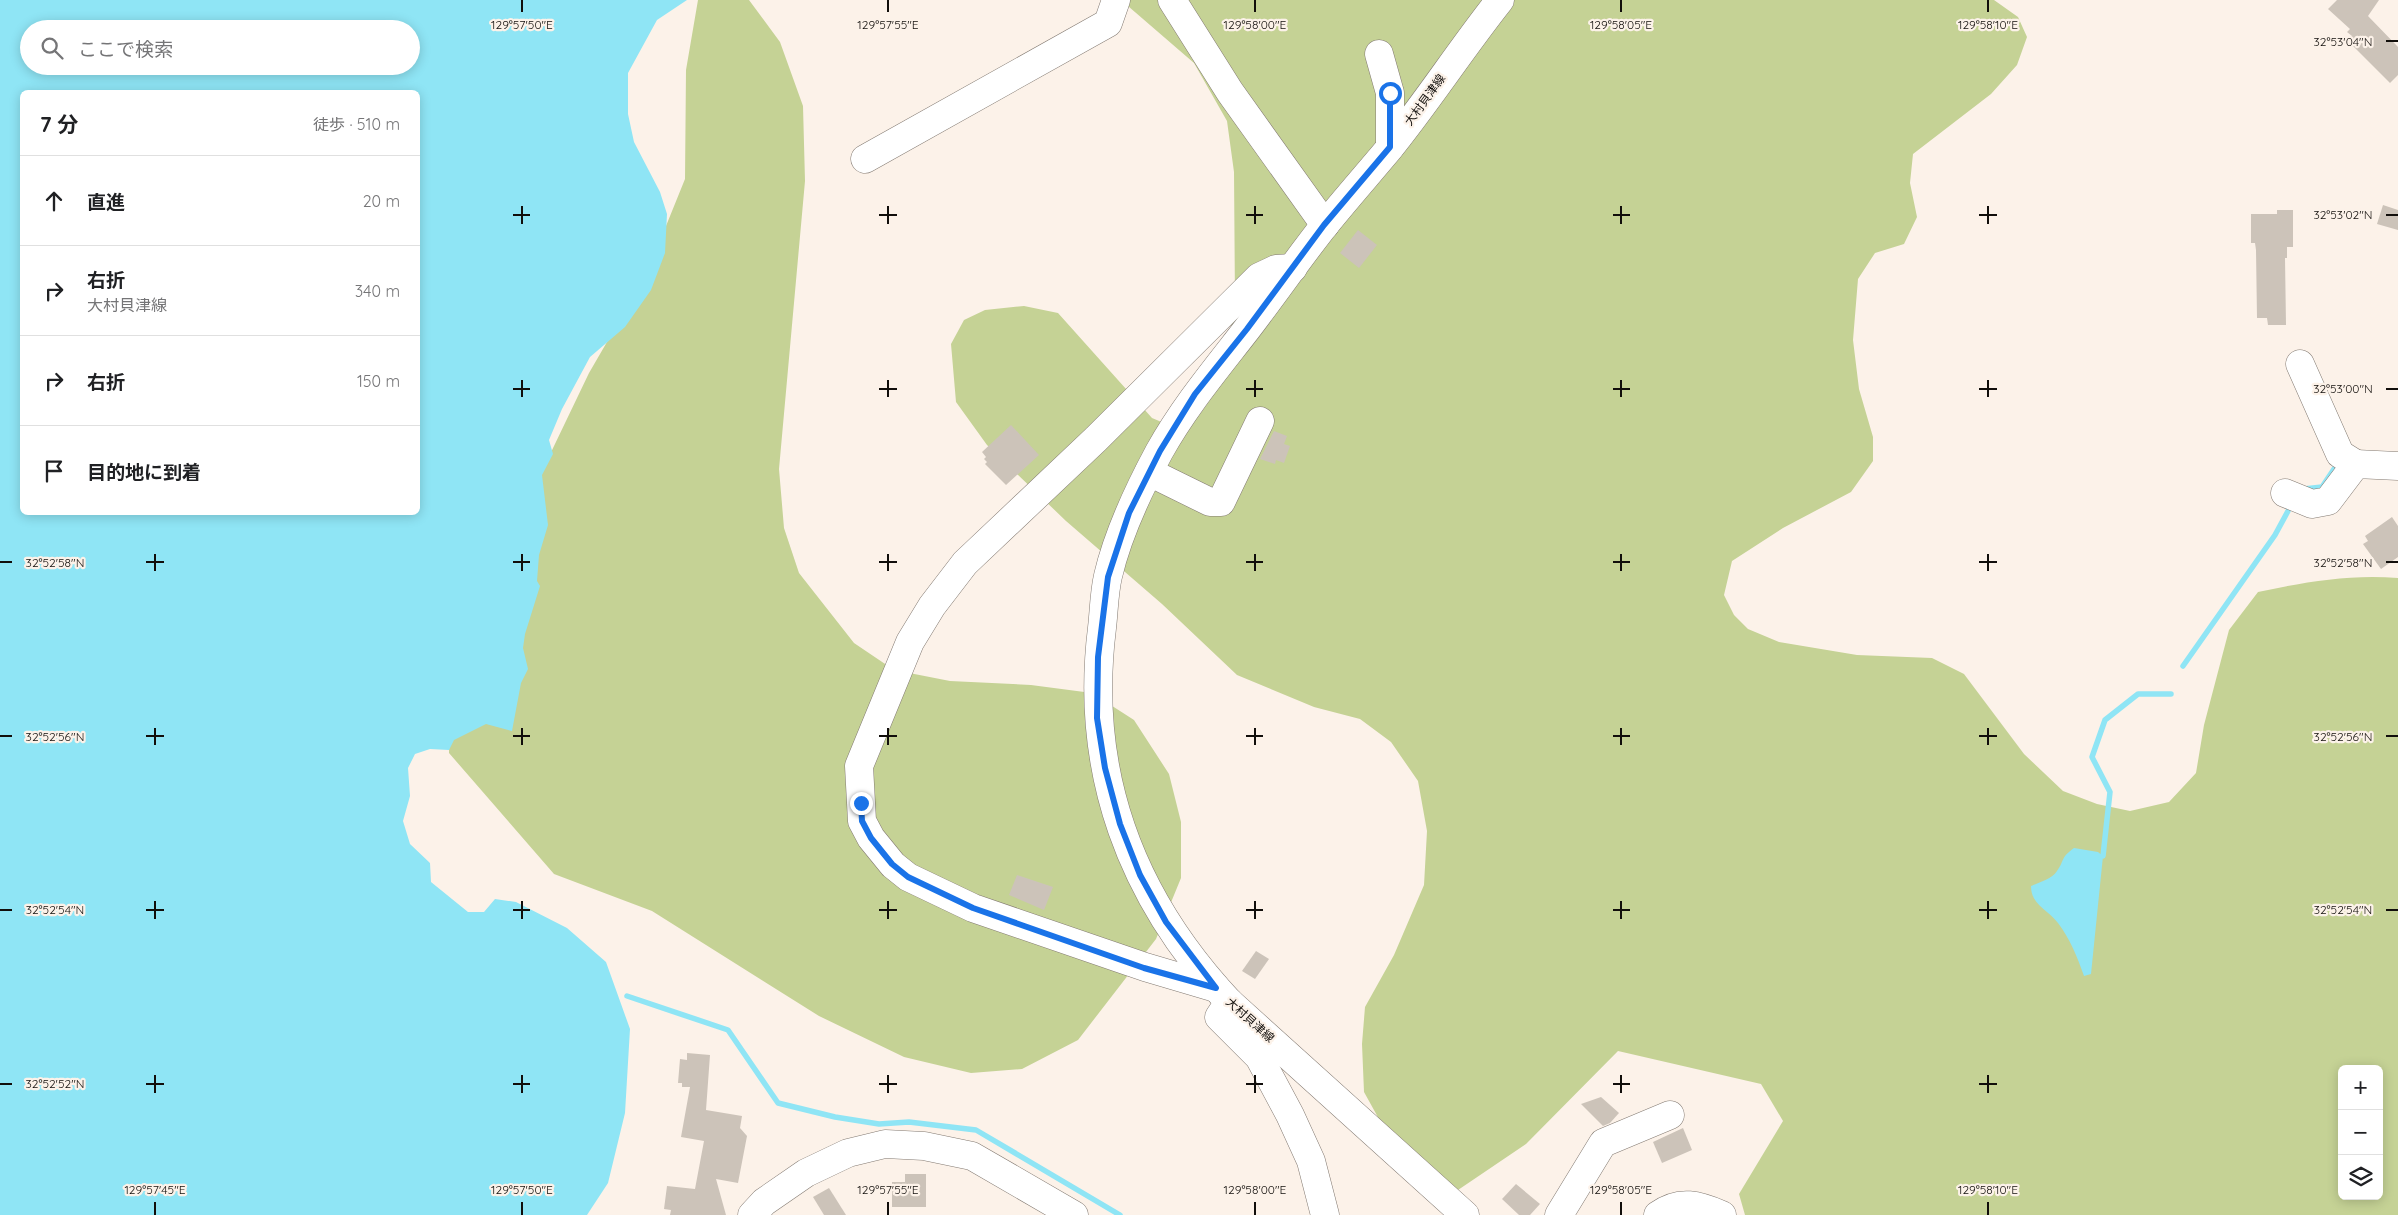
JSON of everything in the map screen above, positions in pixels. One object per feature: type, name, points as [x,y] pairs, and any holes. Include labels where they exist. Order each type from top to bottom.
[{"type":"street","points":[[865,159],[1108,23],[1116,0]]},
{"type":"street","points":[[1172,0],[1230,92],[1324,225]]},
{"type":"street","name":"大村貝津線","points":[[1465,1215],[1223,995],[1166,922],[1140,875],[1120,824],[1105,768],[1097,718],[1098,657],[1108,577],[1129,513],[1149,472],[1195,394],[1324,225],[1390,147],[1500,0]]},
{"type":"street","points":[[1379,54],[1390,93],[1390,147]]},
{"type":"street","points":[[1293,268],[1276,269],[1259,277],[1096,439],[965,563],[932,606],[910,642],[859,766],[862,821],[871,838],[892,864],[908,877],[973,908],[1223,995],[1219,1016],[1259,1057],[1290,1115],[1310,1161],[1325,1215]]},
{"type":"street","points":[[2300,364],[2340,454],[2356,464],[2398,466]]},
{"type":"street","points":[[1149,472],[1210,502],[1221,502],[1260,421]]},
{"type":"street","points":[[2284,493],[2312,504],[2328,501],[2356,464]]},
{"type":"street","points":[[1559,1215],[1604,1143],[1670,1115]]},
{"type":"street","points":[[752,1215],[764,1202],[806,1173],[848,1153],[885,1144],[924,1146],[972,1156],[1074,1215]]},
{"type":"street","points":[[1658,1215],[1666,1209],[1690,1203],[1722,1215]]},
{"type":"green space","points":[[698,0],[749,0],[780,42],[803,106],[805,181],[779,469],[784,528],[799,573],[854,643],[894,670],[950,681],[1031,685],[1092,693],[1134,720],[1169,774],[1181,822],[1181,878],[1156,939],[1078,1040],[1022,1069],[971,1073],[904,1057],[819,1016],[652,911],[554,874],[449,753],[450,696],[508,542],[589,373],[647,273],[685,179],[686,70]]},
{"type":"green space","points":[[1121,0],[1994,0],[2018,17],[2027,37],[2017,65],[1991,94],[1913,154],[1910,183],[1917,217],[1904,244],[1875,253],[1858,279],[1853,340],[1859,389],[1873,437],[1873,461],[1851,492],[1783,528],[1732,561],[1724,595],[1734,615],[1748,629],[1779,642],[1857,655],[1932,658],[1964,674],[2024,754],[2063,791],[2097,804],[2130,811],[2169,802],[2196,773],[2204,725],[2229,630],[2258,592],[2345,578],[2398,578],[2398,1215],[1745,1215],[1739,1194],[1783,1121],[1761,1084],[1618,1051],[1526,1144],[1458,1190],[1390,1139],[1364,1092],[1362,1044],[1365,1007],[1394,955],[1424,885],[1427,831],[1418,781],[1391,742],[1360,719],[1314,707],[1237,675],[1162,604],[1066,521],[987,445],[956,402],[951,344],[964,320],[985,310],[1024,306],[1058,313],[1152,418],[1171,426],[1200,414],[1222,383],[1235,303],[1234,172],[1227,121],[1194,63]]},
{"type":"water","points":[[0,0],[687,0],[657,20],[628,73],[628,114],[634,142],[660,192],[667,214],[665,253],[651,290],[625,327],[590,357],[562,409],[549,440],[553,454],[542,475],[548,525],[539,555],[537,581],[540,586],[525,634],[523,648],[528,669],[521,683],[512,731],[486,724],[454,740],[449,750],[430,749],[415,754],[408,768],[410,796],[403,821],[410,844],[430,863],[431,882],[468,912],[484,912],[495,899],[516,902],[567,928],[606,962],[630,1029],[625,1113],[608,1183],[587,1215],[0,1215]]},
{"type":"water","points":[[2074,848],[2098,852],[2103,856],[2091,974],[2084,976],[2066,935],[2054,918],[2034,898],[2031,886],[2055,874],[2065,857]]},
{"type":"building","points":[[2337,0],[2379,0],[2368,16],[2398,47],[2398,75],[2390,83],[2347,40],[2352,36],[2347,32],[2350,29],[2328,9]]},
{"type":"building","points":[[2383,205],[2398,210],[2398,230],[2377,224]]},
{"type":"building","points":[[2277,210],[2293,210],[2293,247],[2287,247],[2287,258],[2285,258],[2286,325],[2268,325],[2267,318],[2257,318],[2256,250],[2255,243],[2251,243],[2251,214],[2277,214]]},
{"type":"building","points":[[1358,230],[1377,245],[1359,268],[1340,253]]},
{"type":"building","points":[[1011,425],[1039,455],[1006,485],[985,464],[987,462],[984,459],[986,457],[982,452]]},
{"type":"building","points":[[1274,431],[1287,436],[1284,444],[1290,446],[1284,463],[1276,460],[1275,464],[1260,459]]},
{"type":"building","points":[[2392,517],[2398,526],[2398,557],[2381,569],[2363,544],[2368,541],[2365,536]]},
{"type":"building","points":[[1017,875],[1053,887],[1044,910],[1009,895]]},
{"type":"building","points":[[1256,951],[1269,959],[1255,979],[1242,971]]},
{"type":"building","points":[[687,1053],[710,1055],[706,1110],[742,1116],[740,1128],[747,1136],[738,1183],[716,1179],[726,1215],[670,1215],[671,1210],[664,1209],[667,1186],[695,1189],[704,1141],[681,1137],[690,1087],[682,1087],[682,1083],[678,1083],[680,1059],[687,1060]]},
{"type":"building","points":[[1601,1097],[1619,1113],[1610,1123],[1603,1126],[1581,1104]]},
{"type":"building","points":[[1683,1128],[1692,1150],[1662,1163],[1653,1142]]},
{"type":"building","points":[[905,1174],[926,1174],[926,1207],[892,1207],[892,1182],[905,1182]]},
{"type":"building","points":[[1516,1184],[1540,1204],[1530,1215],[1519,1215],[1502,1199]]},
{"type":"building","points":[[829,1188],[846,1215],[824,1215],[813,1197]]},
{"type":"waterway","points":[[2304,489],[2322,487],[2334,469]]},
{"type":"waterway","points":[[2183,666],[2275,535],[2288,511]]},
{"type":"waterway","points":[[2103,856],[2110,792],[2092,757],[2105,720],[2138,694],[2171,694]]},
{"type":"waterway","points":[[627,996],[728,1030],[778,1103],[835,1117],[879,1124],[909,1122],[976,1130],[1120,1215]]},
{"type":"route","points":[[861,803],[862,821],[871,838],[892,864],[908,877],[973,908],[1144,968],[1216,988],[1206,978],[1166,922],[1140,875],[1120,824],[1105,768],[1097,718],[1098,657],[1108,577],[1129,513],[1160,451],[1195,394],[1247,329],[1324,225],[1390,147],[1390,93]]}]
